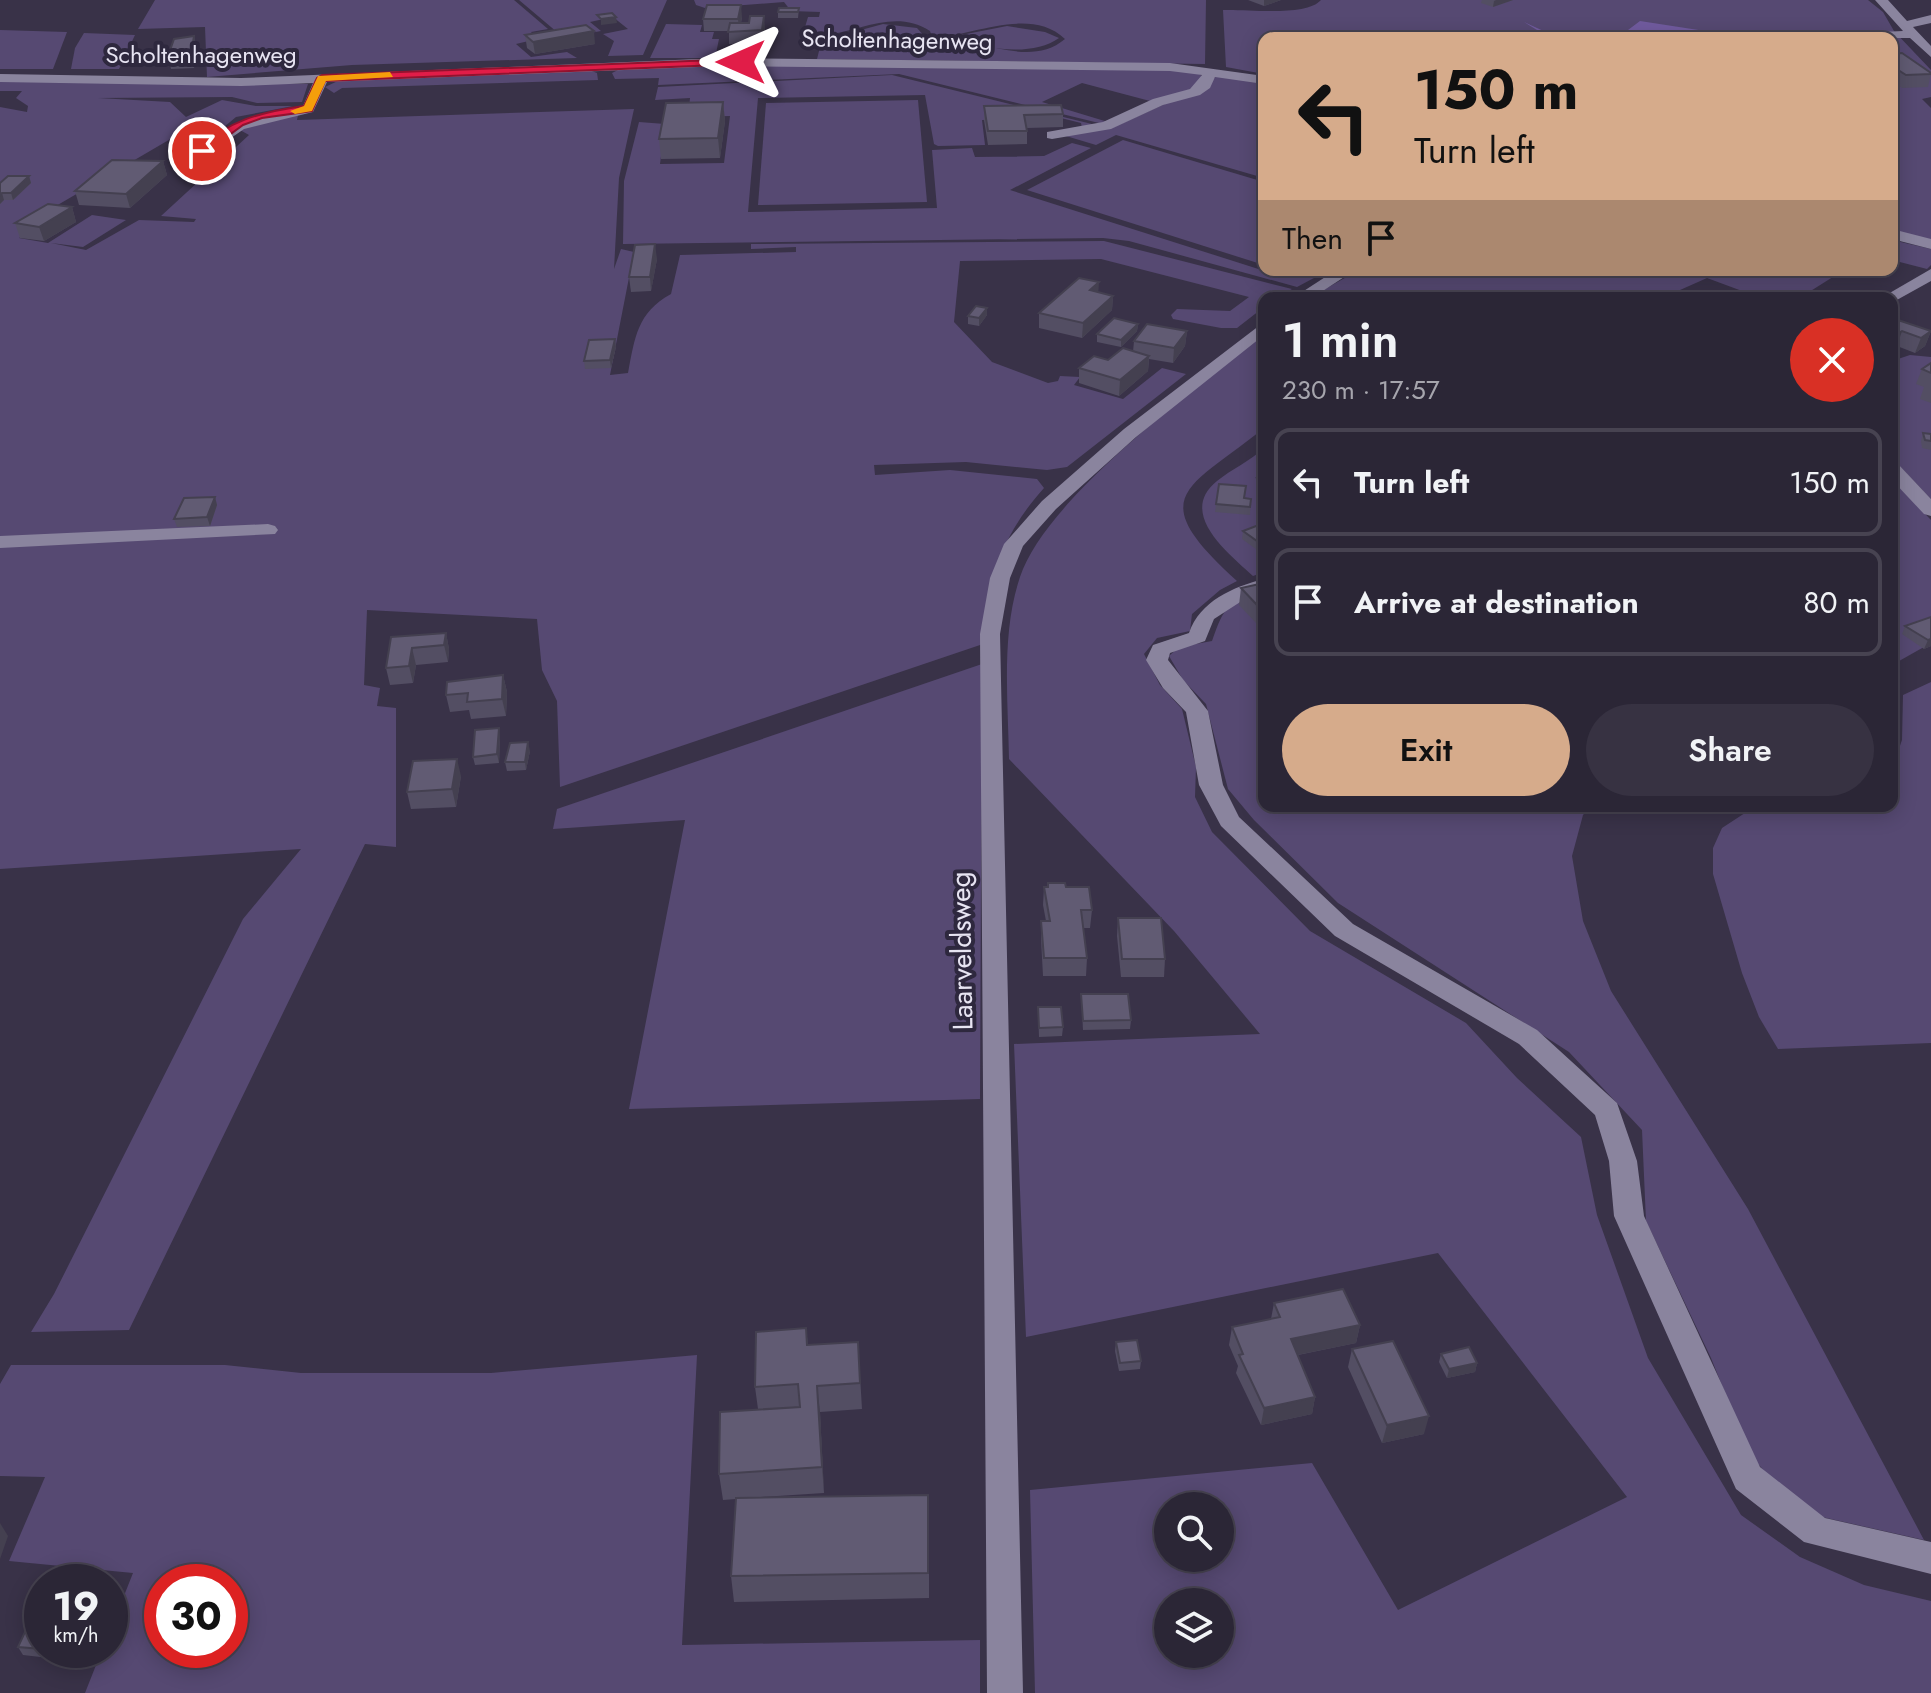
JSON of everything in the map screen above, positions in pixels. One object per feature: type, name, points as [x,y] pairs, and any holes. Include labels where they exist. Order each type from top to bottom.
[{"type":"street","points":[[1881,0],[1931,53]]},
{"type":"street","points":[[1891,32],[1909,30],[1931,19]]},
{"type":"street","name":"Scholtenhagenweg","points":[[0,78],[216,83],[605,63],[723,62],[1211,70],[1258,79]]},
{"type":"street","points":[[604,87],[605,63]]},
{"type":"street","points":[[1052,135],[1113,124],[1158,102],[1195,92],[1205,85],[1211,70]]},
{"type":"street","points":[[182,168],[221,134],[239,123],[260,115],[308,109],[322,78]]},
{"type":"street","points":[[1898,236],[1931,244]]},
{"type":"street","points":[[1898,293],[1931,274]]},
{"type":"street","points":[[1311,292],[1337,276]]},
{"type":"street","name":"Laarveldsweg","points":[[1005,1693],[990,643],[1000,578],[1014,544],[1049,505],[1130,433],[1258,332]]},
{"type":"street","points":[[1898,475],[1931,510]]},
{"type":"street","points":[[0,542],[268,530]]},
{"type":"street","points":[[1258,587],[1244,591],[1205,616],[1198,637],[1160,649],[1157,660],[1171,683],[1197,711],[1211,785],[1229,821],[1344,930],[1528,1037],[1607,1110],[1623,1161],[1629,1216],[1748,1478],[1816,1531],[1931,1558]]},
{"type":"shaded area","points":[[155,0],[514,0],[548,29],[531,32],[537,39],[516,44],[531,57],[567,52],[577,58],[352,65],[207,77],[205,27],[138,29]]},
{"type":"shaded area","points":[[519,0],[667,0],[643,55],[608,56],[614,41],[603,34],[628,29],[613,17],[590,22],[601,31],[564,38]]},
{"type":"shaded area","points":[[694,0],[1206,0],[1205,64],[817,59],[820,47],[830,47],[831,42],[819,41],[819,38],[879,49],[948,39],[1034,52],[1050,48],[1065,39],[1050,29],[1034,24],[999,26],[932,37],[930,31],[917,25],[892,21],[827,35],[803,34],[808,17],[819,17],[820,12],[791,11],[784,2],[705,8],[696,5]]},
{"type":"shaded area","points":[[1321,0],[1868,0],[1883,12],[1895,32],[1258,32],[1258,73],[1226,67],[1223,10],[1276,11],[1314,5]]},
{"type":"shaded area","points":[[1640,21],[1705,31],[1616,32],[1628,30]]},
{"type":"shaded area","points":[[666,24],[702,25],[700,32],[714,32],[712,39],[719,39],[715,58],[650,58]]},
{"type":"shaded area","points":[[883,24],[917,28],[925,37],[904,47],[893,48],[871,46],[839,36]]},
{"type":"shaded area","points":[[1007,26],[1045,32],[1059,38],[1036,48],[1008,49],[979,45],[956,36]]},
{"type":"shaded area","points":[[0,30],[67,32],[53,69],[0,69]]},
{"type":"shaded area","points":[[84,33],[135,35],[119,69],[71,69],[75,48]]},
{"type":"shaded area","points":[[1898,35],[1931,70],[1931,97],[1922,99],[1931,108],[1931,241],[1898,233]]},
{"type":"shaded area","points":[[742,64],[1138,69],[1197,72],[1202,76],[1194,89],[1150,101],[1082,83],[1042,102],[1108,122],[1103,124],[899,74],[658,85],[659,78],[615,79],[612,73],[622,68]]},
{"type":"shaded area","points":[[586,69],[597,73],[598,80],[342,88],[334,93],[325,87],[340,80]]},
{"type":"shaded area","points":[[892,75],[1096,125],[1082,128],[1081,123],[1061,118],[982,120],[985,145],[938,146],[934,144],[925,95],[758,98],[748,212],[937,208],[932,150],[972,148],[975,157],[1044,156],[1072,143],[1091,148],[1010,190],[1258,269],[1258,276],[1318,276],[1297,287],[1129,241],[1103,238],[623,244],[624,181],[639,122],[665,124],[660,164],[724,163],[730,116],[688,117],[690,98],[655,100],[658,87]]},
{"type":"shaded area","points":[[1217,75],[1258,82],[1258,176],[1116,135],[1096,145],[1066,136],[1114,127],[1167,103],[1200,94]]},
{"type":"shaded area","points":[[0,80],[308,84],[302,102],[257,103],[232,97],[98,98],[170,102],[186,117],[222,100],[256,106],[293,106],[236,117],[212,137],[179,134],[44,213],[62,212],[19,238],[48,243],[92,215],[126,220],[83,247],[51,243],[86,250],[139,220],[194,222],[196,219],[161,216],[249,135],[240,130],[272,116],[298,115],[297,120],[634,109],[619,178],[614,269],[621,249],[634,252],[610,375],[628,373],[639,327],[651,309],[671,294],[680,255],[796,252],[796,247],[751,249],[751,244],[1104,241],[1292,289],[1287,292],[1258,292],[1258,312],[1237,328],[1221,328],[1173,319],[1171,315],[1177,309],[1230,311],[1249,297],[1101,259],[960,261],[954,322],[992,362],[1048,383],[1058,381],[1060,376],[1080,377],[1074,385],[1123,399],[1162,368],[1186,374],[1067,467],[1047,470],[966,462],[874,465],[875,475],[950,470],[1037,479],[1044,488],[1017,523],[999,560],[988,601],[983,644],[560,787],[557,701],[542,670],[537,619],[367,610],[364,685],[380,688],[377,706],[396,708],[396,847],[365,844],[129,1330],[31,1332],[54,1294],[243,919],[301,849],[0,869],[0,107],[27,112],[28,106],[16,98],[22,91],[0,91]]},
{"type":"shaded area","points":[[918,100],[927,202],[758,205],[766,103]]},
{"type":"shaded area","points":[[1123,140],[1258,180],[1258,263],[1027,190]]},
{"type":"shaded area","points":[[1898,241],[1931,249],[1931,265],[1927,269],[1898,262]]},
{"type":"shaded area","points":[[1348,276],[1834,276],[1809,292],[1745,292],[1707,278],[1676,292],[1320,292]]},
{"type":"shaded area","points":[[1258,337],[1258,433],[1197,481],[1186,496],[1183,511],[1190,530],[1237,581],[1220,590],[1192,614],[1190,631],[1157,638],[1144,654],[1160,685],[1182,709],[1196,767],[1195,797],[1212,832],[1310,931],[1466,1023],[1517,1078],[1581,1137],[1597,1215],[1648,1358],[1741,1515],[1800,1557],[1864,1585],[1931,1601],[1931,1693],[1035,1693],[1030,1490],[1312,1463],[1398,1610],[1627,1497],[1438,1253],[1026,1337],[1014,1044],[1260,1034],[1174,931],[1009,759],[1008,644],[1020,577],[1035,546],[1060,513],[1127,446]]},
{"type":"shaded area","points":[[1910,355],[1931,357],[1931,499],[1898,464],[1898,359]]},
{"type":"shaded area","points":[[1258,453],[1258,574],[1253,576],[1211,532],[1202,506],[1206,493],[1217,481]]},
{"type":"shaded area","points":[[1898,485],[1931,520],[1931,643],[1898,662]]},
{"type":"shaded area","points":[[1258,591],[1258,812],[1586,812],[1572,856],[1583,921],[1611,991],[1748,1209],[1924,1540],[1822,1517],[1785,1494],[1750,1455],[1711,1358],[1646,1221],[1642,1130],[1569,1052],[1338,903],[1254,820],[1228,789],[1206,704],[1183,680],[1169,656],[1179,647],[1212,641],[1224,613],[1242,598]]},
{"type":"shaded area","points":[[982,664],[980,1099],[629,1109],[685,820],[553,829],[557,809]]},
{"type":"shaded area","points":[[1931,682],[1931,1043],[1778,1049],[1759,1017],[1742,973],[1713,874],[1713,848],[1722,828],[1746,812],[1898,812],[1898,752],[1902,740],[1903,695]]},
{"type":"shaded area","points":[[697,1355],[682,1645],[980,1640],[980,1693],[85,1693],[95,1668],[128,1668],[128,1586],[133,1573],[128,1573],[128,1564],[9,1561],[45,1477],[0,1476],[0,1384],[11,1365],[225,1365],[301,1373],[491,1373]]},
{"type":"building","points":[[707,5],[741,5],[738,19],[703,19]]},
{"type":"building","points":[[779,8],[799,8],[798,12],[778,12]]},
{"type":"building","points":[[612,13],[616,17],[601,19],[597,15]]},
{"type":"building","points":[[750,16],[764,16],[762,30],[728,32],[730,23],[749,23]]},
{"type":"building","points":[[586,25],[594,31],[533,42],[525,35]]},
{"type":"building","points":[[194,36],[191,55],[168,56],[174,39]]},
{"type":"building","points":[[933,36],[945,42],[927,43]]},
{"type":"building","points":[[1898,53],[1902,53],[1931,74],[1906,75],[1898,70]]},
{"type":"building","points":[[723,102],[718,138],[659,139],[666,103]]},
{"type":"building","points":[[1061,105],[1063,114],[1024,115],[1027,131],[988,131],[984,106]]},
{"type":"building","points":[[112,160],[163,161],[126,194],[75,191]]},
{"type":"building","points":[[8,176],[29,176],[11,193],[0,195],[0,183]]},
{"type":"building","points":[[48,204],[72,207],[39,227],[15,223]]},
{"type":"building","points":[[655,244],[650,277],[629,277],[635,245]]},
{"type":"building","points":[[1079,278],[1099,282],[1090,290],[1113,296],[1083,323],[1039,313]]},
{"type":"building","points":[[976,306],[987,308],[979,318],[968,316]]},
{"type":"building","points":[[1114,318],[1138,324],[1121,340],[1097,334]]},
{"type":"building","points":[[1898,320],[1931,331],[1921,338],[1902,331],[1898,333]]},
{"type":"building","points":[[1147,324],[1187,331],[1174,348],[1134,341]]},
{"type":"building","points":[[615,339],[610,360],[584,361],[589,340]]},
{"type":"building","points":[[1123,348],[1149,356],[1120,380],[1079,368],[1094,356],[1108,360]]},
{"type":"building","points":[[1931,363],[1931,373],[1922,369]]},
{"type":"building","points":[[1923,433],[1931,434],[1931,441],[1925,440]]},
{"type":"building","points":[[1219,484],[1246,486],[1244,498],[1251,499],[1250,507],[1216,504]]},
{"type":"building","points":[[215,497],[207,517],[174,519],[184,498]]},
{"type":"building","points":[[1258,525],[1258,542],[1243,531]]},
{"type":"building","points":[[1258,584],[1258,606],[1241,588]]},
{"type":"building","points":[[1931,617],[1931,639],[1905,626]]},
{"type":"building","points":[[446,633],[444,645],[412,648],[409,666],[386,668],[391,637]]},
{"type":"building","points":[[503,675],[502,699],[467,702],[468,693],[446,695],[447,682]]},
{"type":"building","points":[[499,728],[497,754],[473,757],[475,730]]},
{"type":"building","points":[[528,742],[525,762],[505,762],[510,743]]},
{"type":"building","points":[[457,759],[452,789],[407,792],[413,761]]},
{"type":"building","points":[[1048,883],[1089,887],[1092,910],[1081,910],[1087,958],[1044,958],[1041,921],[1050,921],[1044,887],[1048,887]]},
{"type":"building","points":[[1118,918],[1161,918],[1165,959],[1122,959]]},
{"type":"building","points":[[1081,994],[1128,994],[1131,1020],[1083,1021]]},
{"type":"building","points":[[1038,1007],[1061,1007],[1063,1027],[1039,1028]]},
{"type":"building","points":[[1343,1289],[1360,1325],[1291,1339],[1315,1397],[1264,1408],[1239,1355],[1243,1354],[1232,1327],[1280,1317],[1274,1303]]},
{"type":"building","points":[[806,1328],[807,1345],[858,1342],[860,1383],[817,1386],[822,1467],[719,1474],[720,1412],[800,1407],[798,1384],[755,1387],[756,1332]]},
{"type":"building","points":[[1137,1340],[1141,1361],[1120,1363],[1116,1342]]},
{"type":"building","points":[[1393,1341],[1429,1416],[1387,1425],[1352,1349]]},
{"type":"building","points":[[1469,1347],[1477,1363],[1449,1369],[1441,1354]]},
{"type":"building","points":[[928,1495],[928,1573],[731,1576],[736,1498]]},
{"type":"building","points":[[24,1634],[24,1648],[18,1647]]},
{"type":"slow traffic","points":[[295,111],[308,109],[322,78],[390,75]]},
{"type":"route","points":[[202,151],[239,123],[260,115],[308,109],[322,78],[741,62]]}]
